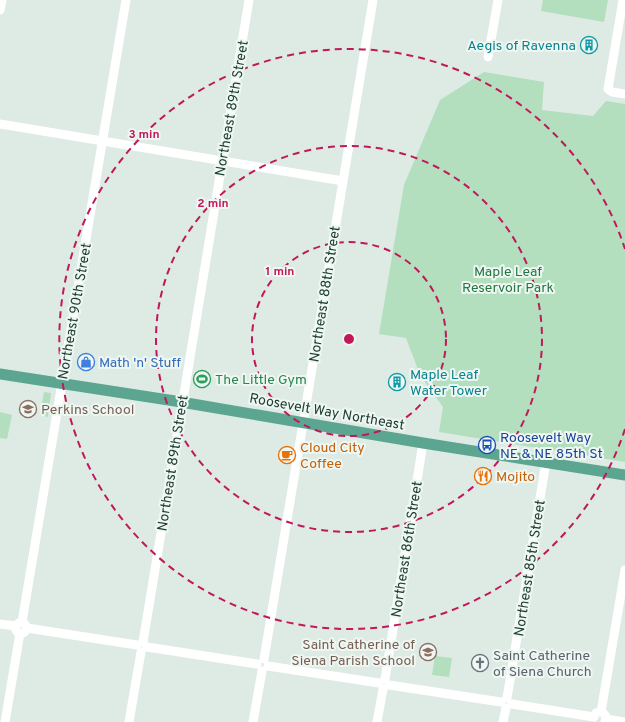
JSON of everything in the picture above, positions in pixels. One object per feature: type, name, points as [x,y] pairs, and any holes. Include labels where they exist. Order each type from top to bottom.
[{"type":"main road","name":"Roosevelt Way Northeast","points":[[0,374],[182,402],[423,443],[625,475]]},
{"type":"street","points":[[0,10],[2,0]]},
{"type":"street","name":"Northeast 90th Street","points":[[5,722],[126,0]]},
{"type":"street","name":"Northeast 89th Street","points":[[129,722],[250,0]]},
{"type":"street","name":"Northeast 88th Street","points":[[253,722],[373,0]]},
{"type":"street","points":[[488,57],[498,0]]},
{"type":"street","points":[[623,0],[608,87],[610,91],[625,94]]},
{"type":"street","points":[[0,124],[343,181]]},
{"type":"street","name":"Northeast 86th Street","points":[[377,722],[423,443]]},
{"type":"street","name":"Northeast 85th Street","points":[[503,722],[546,462]]},
{"type":"street","points":[[600,718],[625,570]]},
{"type":"street","points":[[0,624],[625,722]]},
{"type":"green space","points":[[543,0],[608,0],[604,22],[541,11]]},
{"type":"green space","name":"Maple Leaf Reservoir Park","points":[[484,72],[544,82],[542,110],[593,116],[606,101],[625,104],[625,462],[439,432],[443,407],[420,375],[406,338],[379,334],[404,185],[440,100]]},
{"type":"green space","points":[[44,392],[51,393],[48,417],[40,415]]},
{"type":"green space","points":[[0,412],[12,415],[7,439],[0,438]]},
{"type":"green space","points":[[435,656],[452,658],[449,677],[432,675]]},
{"type":"place","name":"Aegis of Ravenna","points":[[589,45]]},
{"type":"place","name":"Math 'n' Stuff","points":[[86,362]]},
{"type":"place","name":"The Little Gym","points":[[202,379]]},
{"type":"place","name":"Maple Leaf Water Tower","points":[[397,382]]},
{"type":"place","name":"Perkins School","points":[[28,409]]},
{"type":"place","name":"Roosevelt Way NE & NE 85th St","points":[[487,445]]},
{"type":"place","name":"Cloud City Coffee","points":[[287,455]]},
{"type":"place","name":"Mojito","points":[[483,476]]},
{"type":"place","name":"Saint Catherine of Siena Parish School","points":[[428,652]]},
{"type":"place","name":"Saint Catherine of Siena Church","points":[[480,663]]}]
